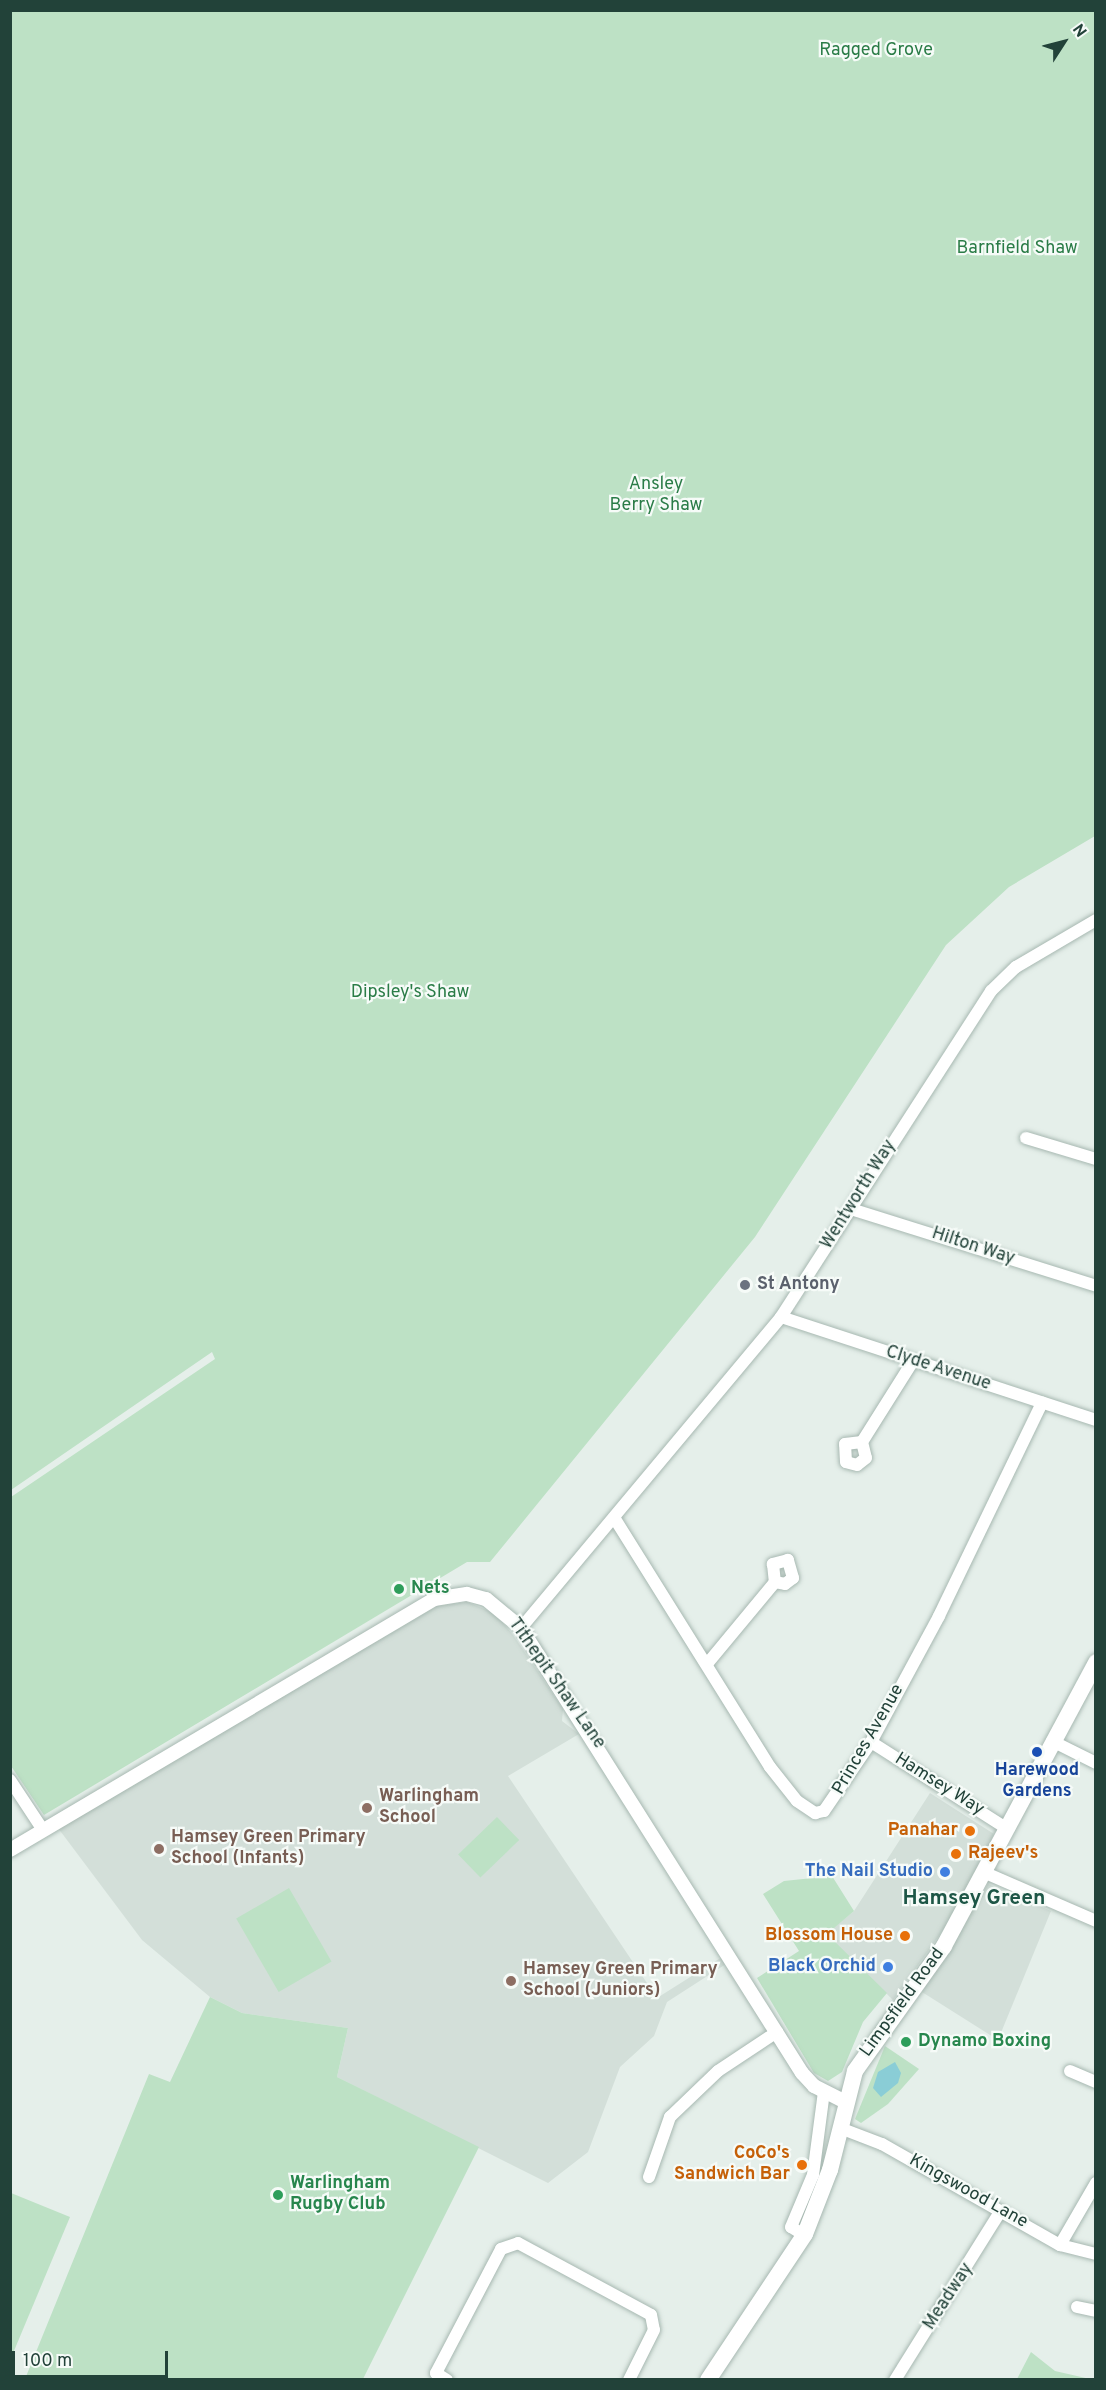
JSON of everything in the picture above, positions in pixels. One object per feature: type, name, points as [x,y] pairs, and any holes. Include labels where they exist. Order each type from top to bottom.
[{"type":"main road","name":"Limpsfield Road","points":[[708,2379],[804,2235],[821,2197],[846,2102],[873,2040],[944,1946],[1095,1662]]},
{"type":"street","name":"Wentworth Way","points":[[520,1628],[615,1519],[781,1317],[991,991],[1016,967],[1095,920]]},
{"type":"street","points":[[1026,1138],[1095,1160]]},
{"type":"street","name":"Hilton Way","points":[[851,1209],[1095,1286]]},
{"type":"street","name":"Clyde Avenue","points":[[781,1317],[1095,1419]]},
{"type":"street","points":[[862,1442],[913,1361]]},
{"type":"street","name":"Princes Avenue","points":[[615,1519],[770,1767],[797,1801],[814,1813],[834,1801],[871,1742],[939,1616],[1042,1402]]},
{"type":"street","points":[[707,1664],[775,1582]]},
{"type":"street","name":"Tithepit Shaw Lane","points":[[10,1850],[434,1599],[467,1594],[486,1599],[520,1628],[802,2073],[824,2092],[846,2102]]},
{"type":"street","points":[[1052,1741],[1095,1763]]},
{"type":"street","name":"Hamsey Way","points":[[871,1742],[1006,1828]]},
{"type":"street","points":[[10,1780],[43,1830]]},
{"type":"street","points":[[983,1872],[1095,1921]]},
{"type":"street","points":[[649,2177],[670,2117],[725,2065],[777,2032]]},
{"type":"street","points":[[1070,2071],[1095,2082]]},
{"type":"street","points":[[804,2235],[791,2227],[813,2175],[824,2092]]},
{"type":"street","name":"Kingswood Lane","points":[[840,2128],[882,2144],[1060,2245],[1095,2254]]},
{"type":"street","points":[[1060,2245],[1095,2183]]},
{"type":"street","name":"Meadway","points":[[895,2379],[1000,2212]]},
{"type":"street","points":[[438,2377],[501,2249],[518,2243],[651,2315],[654,2330],[629,2379]]},
{"type":"street","points":[[1077,2307],[1095,2311]]},
{"type":"shaded area","points":[[467,1602],[494,1613],[513,1635],[563,1709],[562,1721],[579,1734],[508,1776],[657,1998],[722,1957],[726,1964],[667,2002],[654,2036],[620,2067],[588,2152],[548,2183],[337,2077],[348,2028],[242,2013],[210,1997],[142,1940],[58,1828],[437,1606]]},
{"type":"shaded area","points":[[930,1793],[994,1834],[956,1912],[893,2000],[826,1934],[854,1911]]},
{"type":"shaded area","points":[[988,1884],[1051,1911],[998,2040],[922,1992]]},
{"type":"green space","points":[[11,10],[1096,11],[1095,836],[1009,887],[946,945],[755,1237],[490,1562],[467,1562],[44,1815],[11,1766],[11,1497],[215,1359],[212,1352],[11,1490]]},
{"type":"green space","points":[[497,1817],[519,1840],[480,1878],[458,1855]]},
{"type":"green space","points":[[832,1876],[854,1911],[827,1934],[887,1993],[863,2022],[842,2072],[828,2081],[814,2073],[757,1978],[799,1951],[763,1894],[784,1881]]},
{"type":"green space","points":[[289,1888],[332,1962],[279,1992],[236,1918]]},
{"type":"green space","name":"Warlingham Rugby Club","points":[[210,1997],[242,2013],[348,2028],[337,2077],[479,2147],[363,2379],[25,2379],[149,2074],[170,2082]]},
{"type":"green space","points":[[885,2046],[919,2069],[888,2104],[861,2123],[855,2119]]},
{"type":"green space","points":[[11,2193],[70,2217],[11,2358]]},
{"type":"green space","points":[[1031,2352],[1055,2371],[1090,2379],[1017,2379]]},
{"type":"water","points":[[895,2062],[901,2073],[898,2083],[881,2097],[873,2088],[878,2072]]},
{"type":"place","name":"St Antony","points":[[745,1285]]},
{"type":"place","name":"Nets","points":[[399,1589]]},
{"type":"place","name":"Harewood Gardens","points":[[1037,1752]]},
{"type":"place","name":"Warlingham School","points":[[367,1808]]},
{"type":"place","name":"Panahar","points":[[970,1831]]},
{"type":"place","name":"Hamsey Green Primary School (Infants)","points":[[159,1849]]},
{"type":"place","name":"Rajeev's","points":[[956,1854]]},
{"type":"place","name":"The Nail Studio","points":[[945,1872]]},
{"type":"place","name":"Blossom House","points":[[905,1936]]},
{"type":"place","name":"Black Orchid","points":[[888,1967]]},
{"type":"place","name":"Hamsey Green Primary School (Juniors)","points":[[511,1981]]},
{"type":"place","name":"Dynamo Boxing","points":[[906,2042]]},
{"type":"place","name":"CoCo's Sandwich Bar","points":[[802,2165]]},
{"type":"place","name":"Warlingham Rugby Club","points":[[278,2195]]},
{"type":"district","name":"Hamsey Green","points":[[974,1899]]},
{"type":"park label","name":"Ragged Grove","points":[[876,51]]},
{"type":"park label","name":"Barnfield Shaw","points":[[1017,249]]},
{"type":"park label","name":"Ansley Berry Shaw","points":[[656,496]]},
{"type":"park label","name":"Dipsley's Shaw","points":[[410,993]]}]
